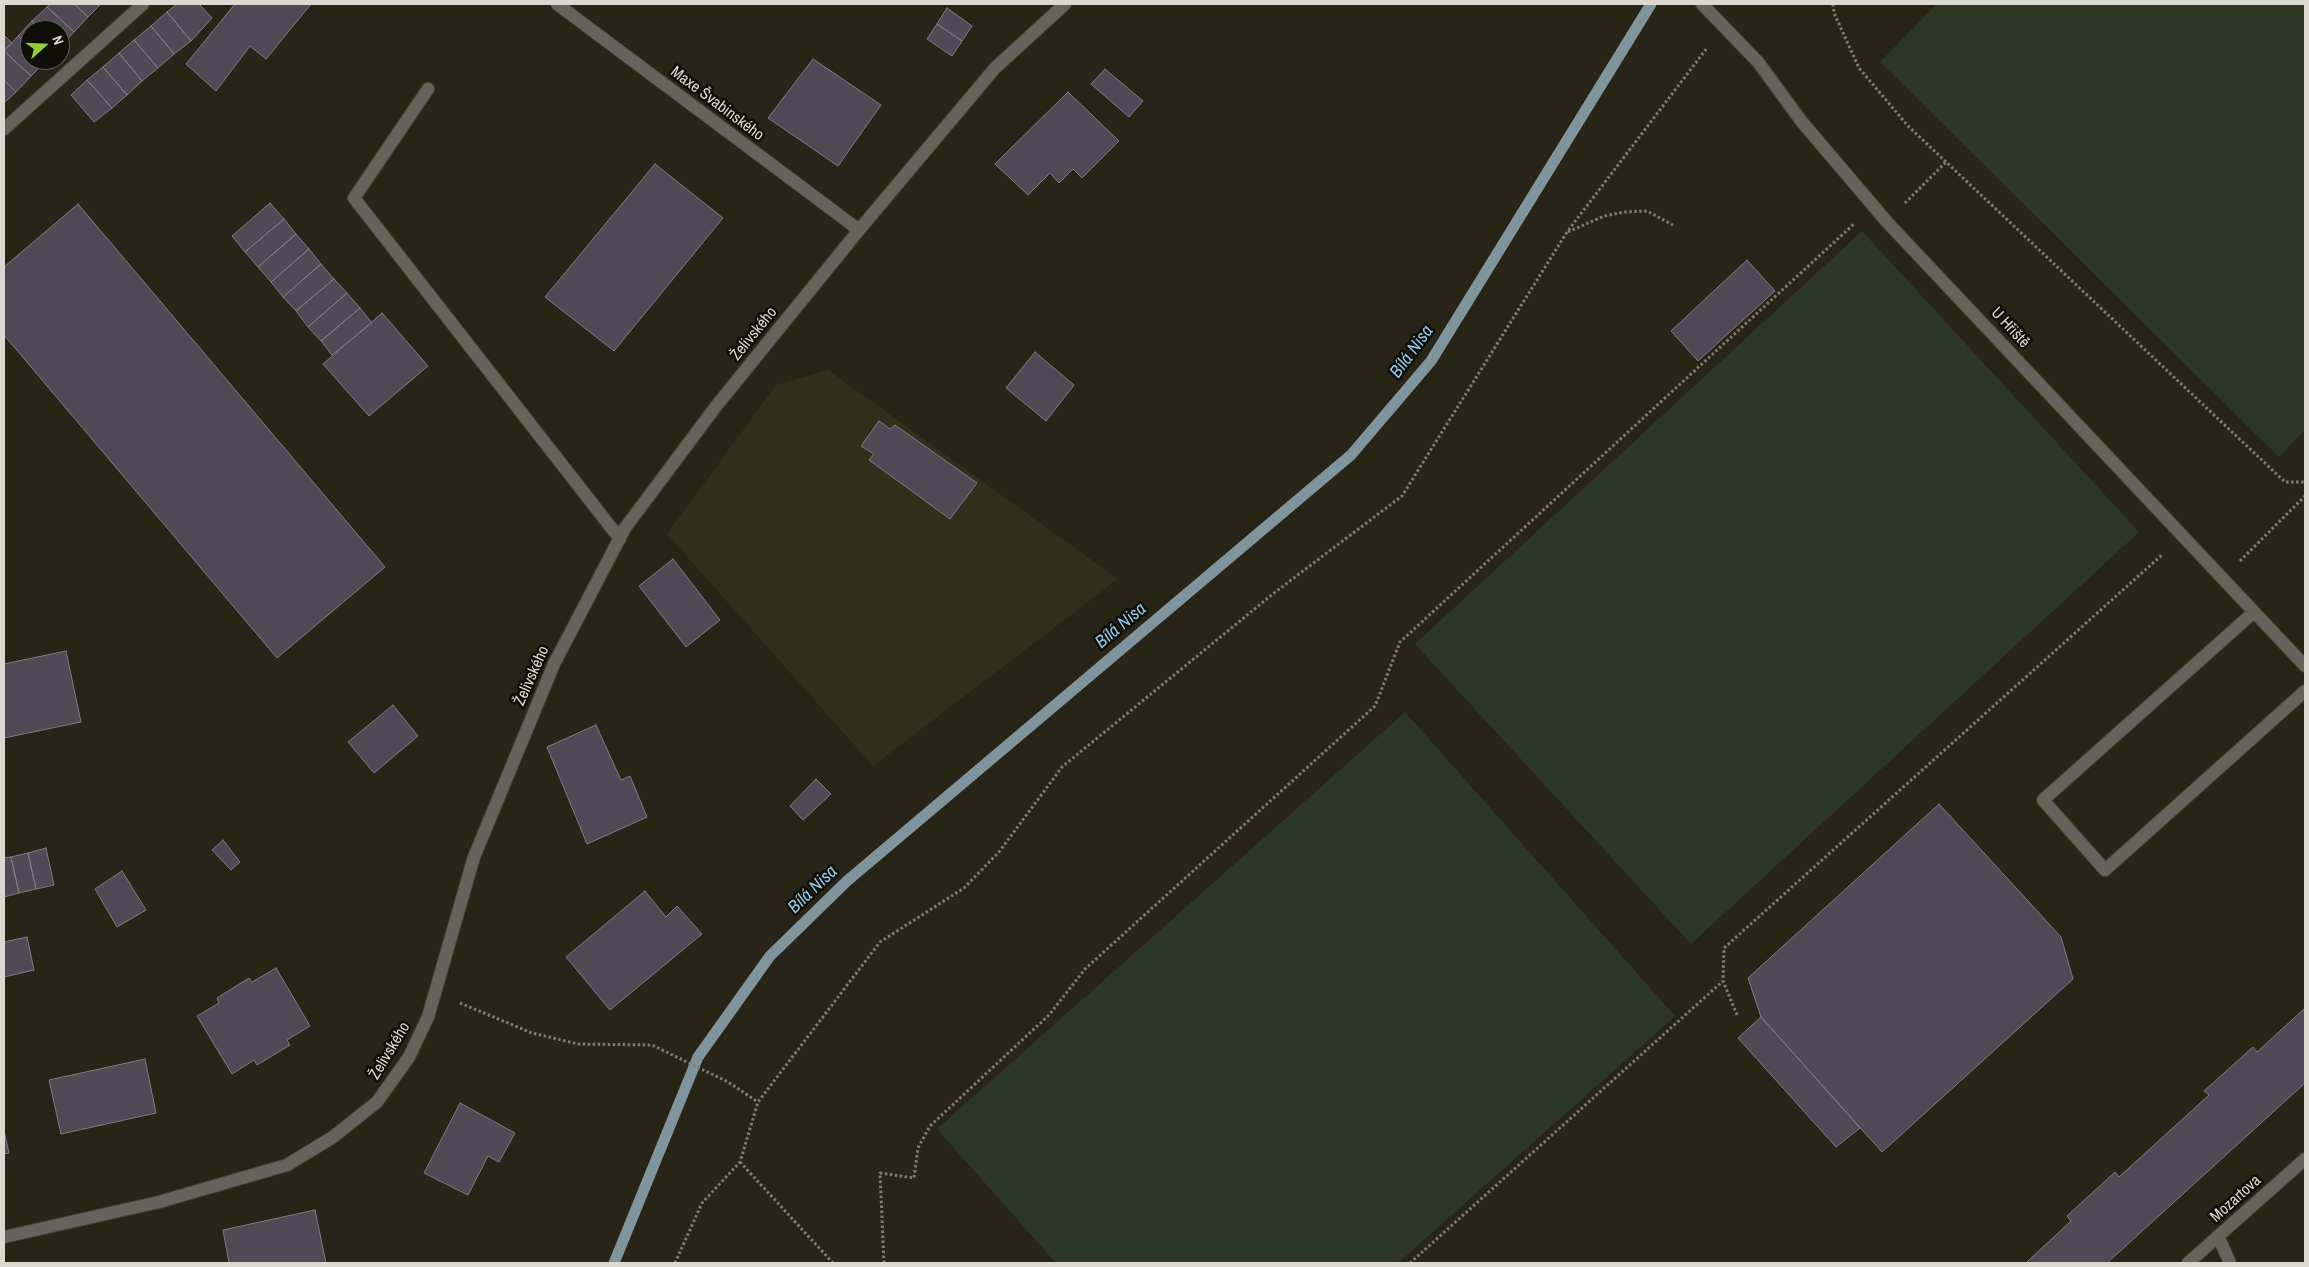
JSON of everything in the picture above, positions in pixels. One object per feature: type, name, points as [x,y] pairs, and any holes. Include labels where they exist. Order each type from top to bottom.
[{"type":"street","points":[[4,129],[144,4]]},
{"type":"street","name":"Maxe Švabinského","points":[[557,4],[859,230]]},
{"type":"street","name":"Želivského","points":[[4,1237],[159,1202],[287,1165],[333,1137],[377,1102],[409,1057],[428,1017],[474,856],[554,664],[620,539],[717,405],[859,230],[995,68],[1065,4]]},
{"type":"street","name":"U Hřiště","points":[[1702,4],[1758,62],[1802,122],[1887,222],[2305,666]]},
{"type":"street","points":[[428,89],[354,198],[620,539]]},
{"type":"street","points":[[2254,612],[2043,800],[2106,870],[2305,692]]},
{"type":"street","name":"Mozartova","points":[[2188,1263],[2305,1159]]},
{"type":"street","points":[[2218,1236],[2230,1263]]},
{"type":"path","points":[[1833,4],[1834,13],[1859,68],[1908,126],[2285,482],[2305,482]]},
{"type":"path","points":[[676,1263],[702,1203],[740,1162],[758,1102],[880,942],[964,888],[999,852],[1062,767],[1274,593],[1402,496],[1567,232],[1708,47],[1718,21]]},
{"type":"path","points":[[1887,222],[1946,162]]},
{"type":"path","points":[[884,1263],[880,1173],[914,1178],[918,1148],[930,1126],[1049,1015],[1085,969],[1375,706],[1400,642],[1874,206]]},
{"type":"path","points":[[1567,232],[1604,216],[1625,212],[1647,211],[1672,224]]},
{"type":"path","points":[[2223,579],[2305,496]]},
{"type":"path","points":[[1737,1015],[1723,981],[1724,948],[2182,536]]},
{"type":"path","points":[[1410,1263],[1723,981]]},
{"type":"path","points":[[435,992],[532,1033],[578,1044],[652,1045],[728,1082],[758,1102]]},
{"type":"path","points":[[740,1162],[833,1263]]},
{"type":"shaded area","points":[[828,370],[1118,579],[873,766],[667,534],[776,385]]},
{"type":"green space","points":[[1937,4],[2305,4],[2305,430],[2279,457],[1880,62]]},
{"type":"green space","points":[[1862,231],[2139,532],[1691,944],[1415,644]]},
{"type":"green space","points":[[1405,712],[1675,1016],[1398,1263],[1056,1263],[937,1129]]},
{"type":"building","points":[[50,4],[74,4],[88,17],[74,32],[70,28],[70,20],[61,20],[47,7]]},
{"type":"building","points":[[74,4],[101,4],[88,17]]},
{"type":"building","points":[[177,4],[199,4],[212,18],[191,41],[167,12]]},
{"type":"building","points":[[235,4],[311,4],[266,59],[250,46],[216,91],[186,64]]},
{"type":"building","points":[[47,7],[61,20],[33,20]]},
{"type":"building","points":[[947,8],[972,26],[962,41],[937,24]]},
{"type":"building","points":[[167,12],[191,41],[174,54],[151,26]]},
{"type":"building","points":[[937,24],[962,41],[952,56],[927,39]]},
{"type":"building","points":[[151,26],[174,54],[158,68],[134,40]]},
{"type":"building","points":[[70,28],[74,32],[70,36]]},
{"type":"building","points":[[4,35],[12,43],[4,50]]},
{"type":"building","points":[[18,36],[20,38],[20,66],[4,51]]},
{"type":"building","points":[[134,40],[158,68],[142,81],[119,53]]},
{"type":"building","points":[[4,51],[20,66],[20,70],[25,70],[31,76],[16,92],[4,80]]},
{"type":"building","points":[[119,53],[142,81],[127,95],[103,67]]},
{"type":"building","points":[[813,59],[881,105],[838,166],[768,118]]},
{"type":"building","points":[[103,67],[127,95],[112,108],[87,80]]},
{"type":"building","points":[[1105,69],[1143,101],[1129,117],[1091,84]]},
{"type":"building","points":[[25,70],[37,70],[31,76]]},
{"type":"building","points":[[4,80],[16,92],[4,103]]},
{"type":"building","points":[[87,80],[112,108],[94,122],[71,95]]},
{"type":"building","points":[[1068,92],[1119,141],[1082,178],[1073,169],[1059,183],[1050,173],[1028,195],[995,164]]},
{"type":"building","points":[[655,164],[723,218],[614,351],[545,297]]},
{"type":"building","points":[[270,203],[284,219],[245,252],[232,236]]},
{"type":"building","points":[[78,204],[385,567],[277,658],[4,335],[4,267]]},
{"type":"building","points":[[284,219],[296,234],[258,267],[245,252]]},
{"type":"building","points":[[296,234],[309,249],[271,282],[258,267]]},
{"type":"building","points":[[309,249],[321,264],[283,297],[271,282]]},
{"type":"building","points":[[1747,260],[1775,291],[1698,361],[1671,331]]},
{"type":"building","points":[[321,264],[334,279],[296,311],[283,297]]},
{"type":"building","points":[[334,279],[347,293],[308,327],[296,311]]},
{"type":"building","points":[[347,293],[360,308],[321,341],[308,327]]},
{"type":"building","points":[[360,308],[372,323],[332,355],[321,341]]},
{"type":"building","points":[[382,313],[428,366],[369,416],[323,364]]},
{"type":"building","points":[[1035,352],[1074,385],[1046,421],[1006,388]]},
{"type":"building","points":[[879,421],[890,429],[895,425],[977,483],[950,519],[869,460],[874,454],[861,446]]},
{"type":"building","points":[[673,559],[720,620],[686,647],[639,586]]},
{"type":"building","points":[[66,651],[81,722],[4,738],[4,664]]},
{"type":"building","points":[[393,705],[418,736],[374,773],[348,742]]},
{"type":"building","points":[[596,725],[621,780],[630,776],[647,817],[587,844],[547,747]]},
{"type":"building","points":[[816,779],[831,794],[803,820],[790,806]]},
{"type":"building","points":[[1939,804],[2061,937],[2073,979],[1882,1152],[1761,1017],[1748,978]]},
{"type":"building","points":[[223,840],[240,862],[231,870],[212,850]]},
{"type":"building","points":[[46,848],[54,885],[36,889],[28,853]]},
{"type":"building","points":[[28,853],[36,889],[19,893],[11,857]]},
{"type":"building","points":[[11,857],[19,893],[4,897],[4,858]]},
{"type":"building","points":[[122,871],[146,910],[117,927],[95,889]]},
{"type":"building","points":[[645,891],[666,917],[677,906],[702,934],[610,1010],[566,957]]},
{"type":"building","points":[[27,937],[34,970],[4,977],[4,942]]},
{"type":"building","points":[[276,968],[310,1026],[287,1040],[290,1045],[257,1065],[254,1060],[232,1074],[197,1016],[219,1003],[217,998],[249,978],[252,982]]},
{"type":"building","points":[[2305,1008],[2305,1083],[2107,1263],[2027,1262],[2071,1221],[2067,1216],[2115,1172],[2119,1177],[2209,1095],[2204,1091],[2253,1047],[2257,1052]]},
{"type":"building","points":[[1761,1017],[1860,1128],[1836,1147],[1738,1038]]},
{"type":"building","points":[[145,1059],[156,1113],[61,1134],[49,1080]]},
{"type":"building","points":[[460,1103],[515,1133],[499,1162],[488,1156],[468,1195],[424,1173]]},
{"type":"building","points":[[4,1131],[9,1153],[4,1154]]},
{"type":"building","points":[[315,1210],[326,1263],[229,1263],[223,1230]]},
{"type":"waterway","name":"Bílá Nisa","points":[[614,1263],[698,1057],[770,956],[847,881],[1351,455],[1431,361],[1651,4]]}]
